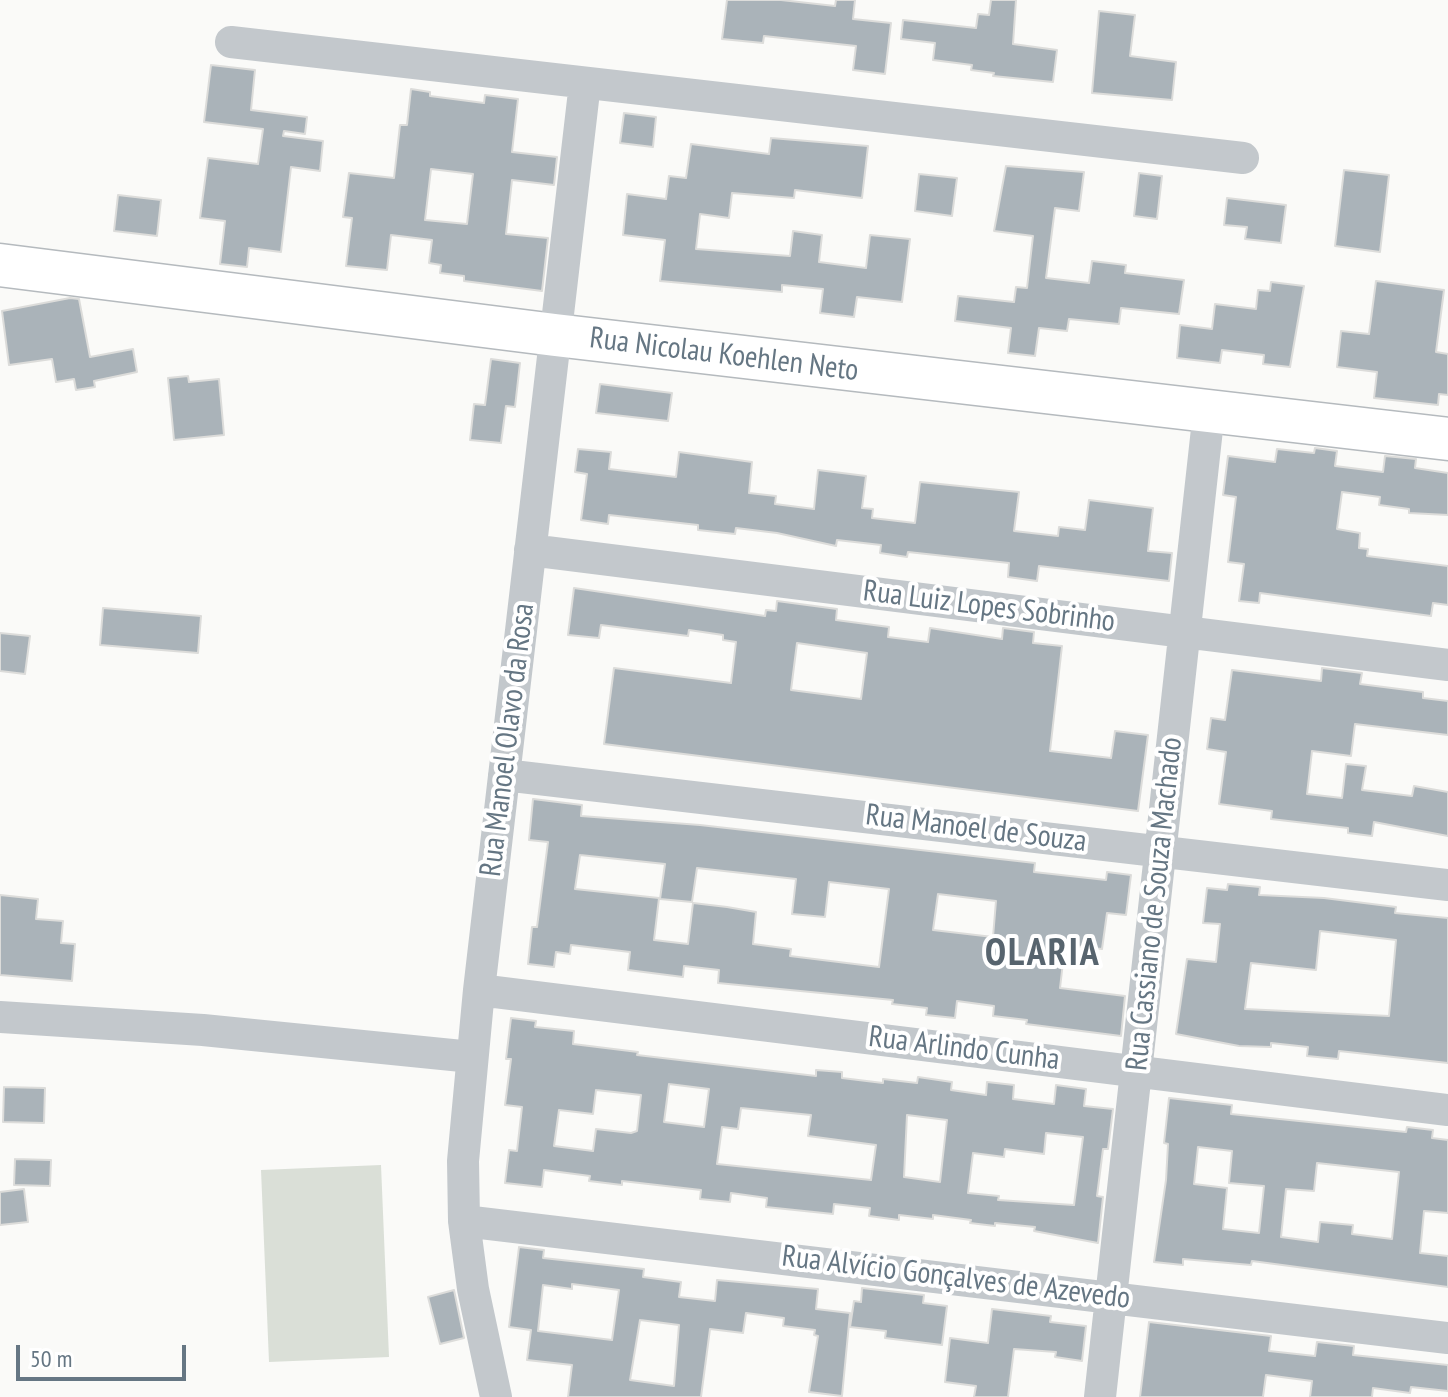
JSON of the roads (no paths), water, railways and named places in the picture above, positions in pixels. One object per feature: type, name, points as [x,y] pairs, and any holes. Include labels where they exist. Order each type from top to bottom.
[{"type":"main road","name":"Rua Nicolau Koehlen Neto","points":[[0,265],[555,335],[1448,439]]},
{"type":"street","points":[[231,42],[1243,158]]},
{"type":"street","name":"Rua Manoel Olavo da Rosa","points":[[496,1397],[473,1289],[464,1221],[463,1161],[479,990],[585,83]]},
{"type":"street","name":"Rua Cassiano de Souza Machado","points":[[1100,1397],[1209,411]]},
{"type":"street","name":"Rua Luiz Lopes Sobrinho","points":[[530,550],[1448,665]]},
{"type":"street","name":"Rua Manoel de Souza","points":[[504,775],[1448,885]]},
{"type":"street","name":"Rua Arlindo Cunha","points":[[479,990],[1448,1110]]},
{"type":"street","points":[[0,1017],[203,1030],[472,1057]]},
{"type":"street","name":"Rua Alvício Gonçalves de Azevedo","points":[[464,1221],[1448,1338]]},
{"type":"district","name":"OLARIA","points":[[1043,954]]}]
